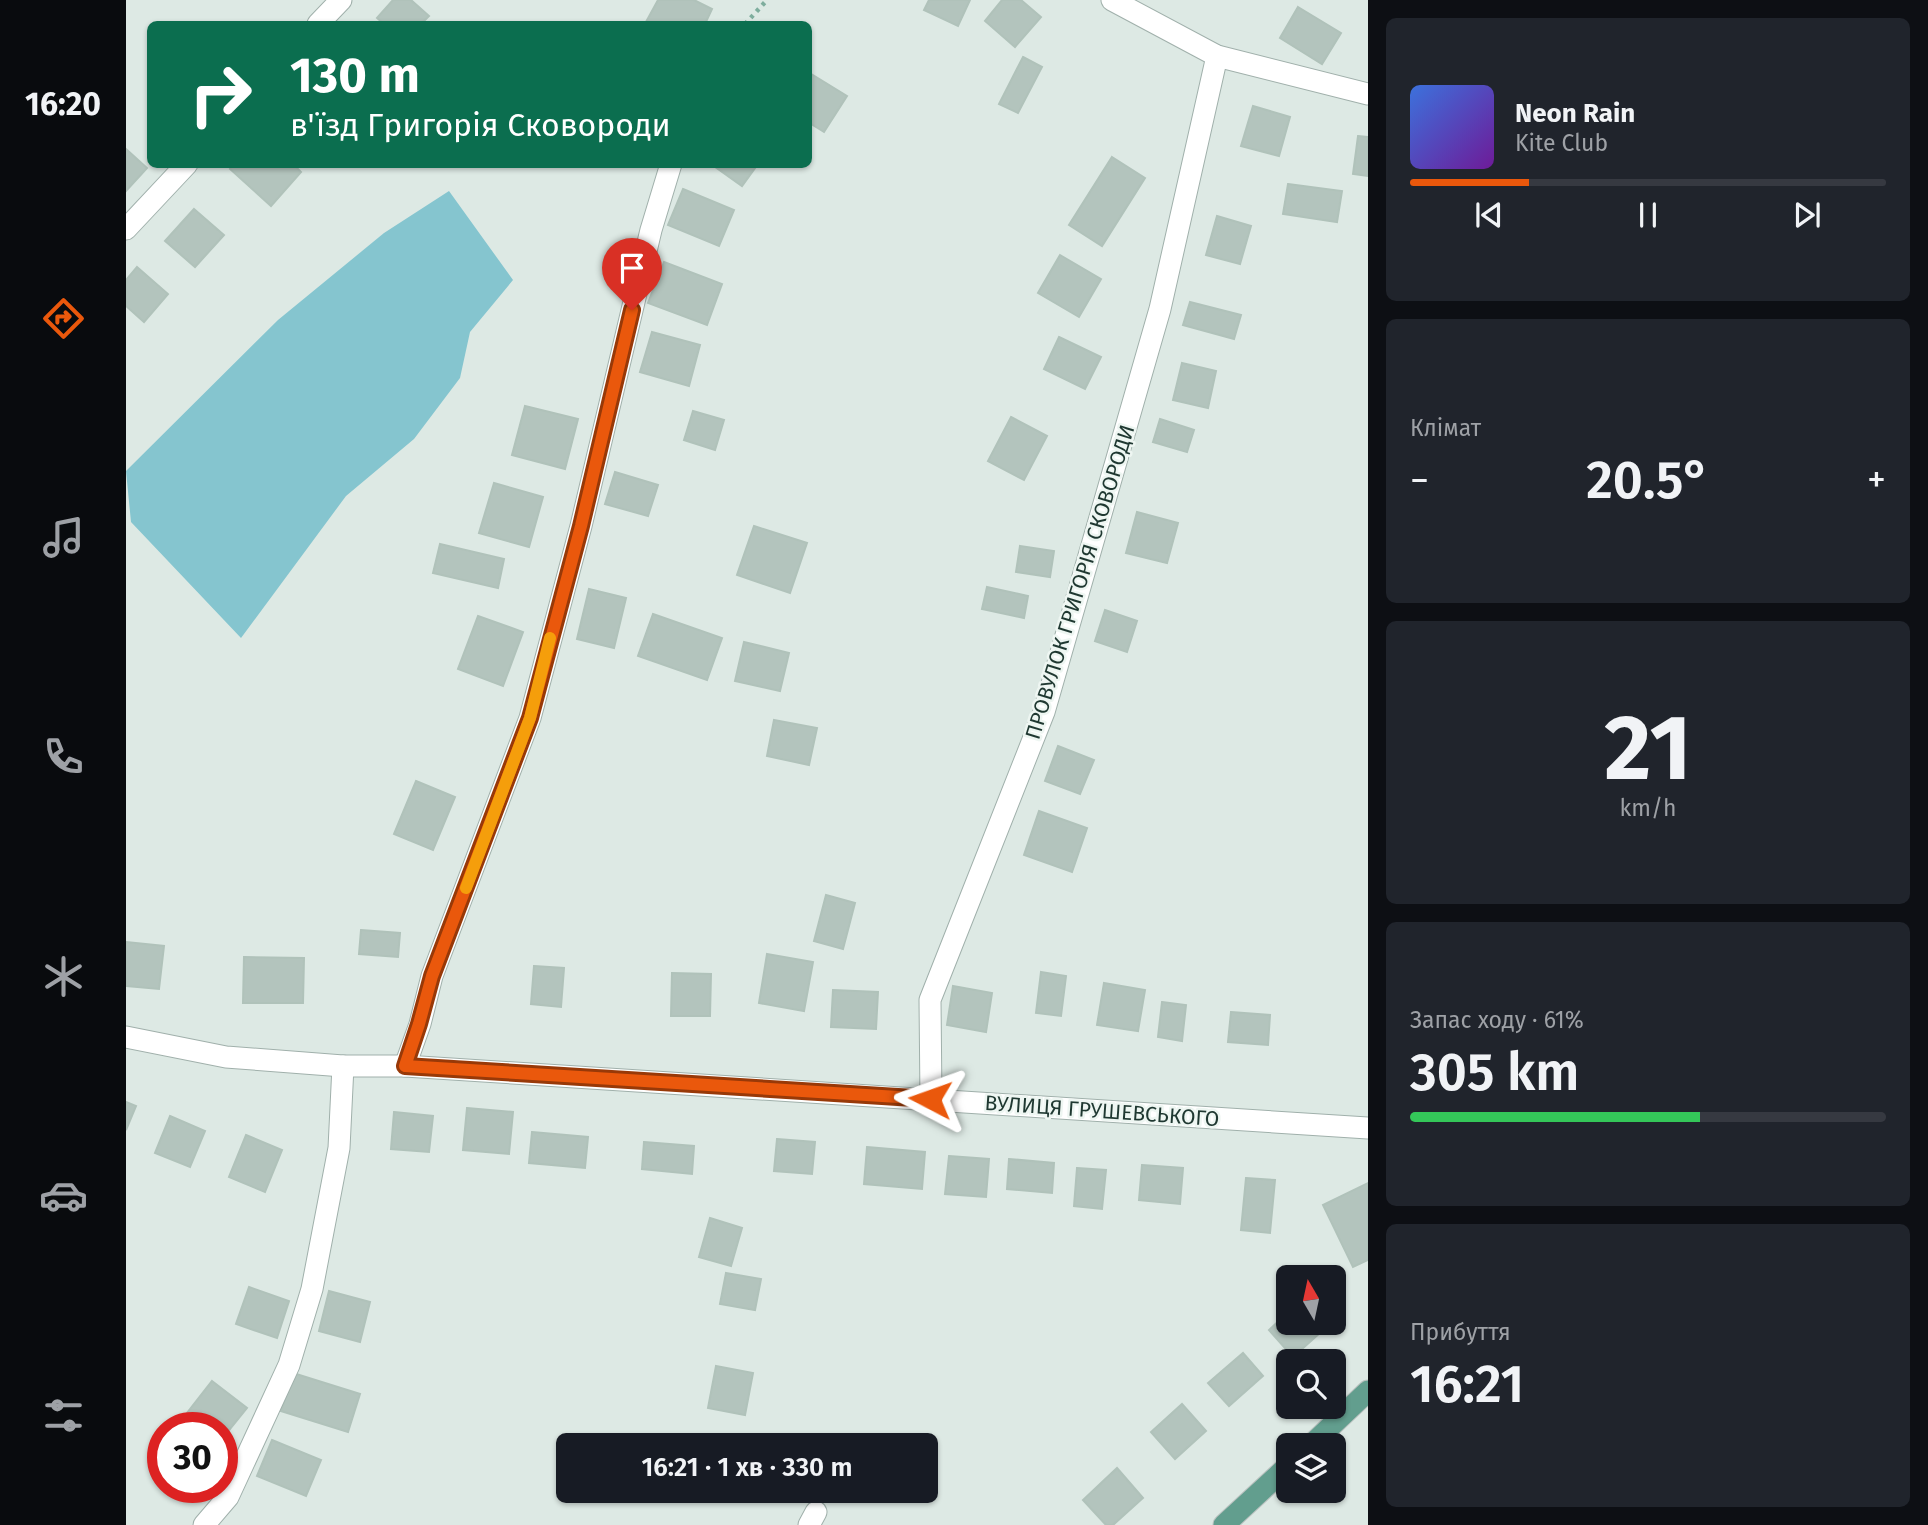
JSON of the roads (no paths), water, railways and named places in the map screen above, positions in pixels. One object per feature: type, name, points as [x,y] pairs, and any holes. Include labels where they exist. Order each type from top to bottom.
[{"type":"main road","points":[[1324,1433],[1368,1391]]},
{"type":"main road","points":[[1224,1525],[1276,1476]]},
{"type":"street","points":[[321,21],[341,0]]},
{"type":"street","points":[[1112,0],[1217,56],[1368,94]]},
{"type":"street","name":"ПРОВУЛОК ГРИГОРІЯ СКОВОРОДИ","points":[[930,1099],[930,1000],[1044,712],[1160,309],[1217,56]]},
{"type":"street","points":[[126,229],[183,168]]},
{"type":"street","points":[[405,1066],[432,976],[530,718],[581,526],[651,230],[670,168]]},
{"type":"street","name":"ВУЛИЦЯ ГРУШЕВСЬКОГО","points":[[126,1037],[226,1057],[343,1066],[405,1066],[1368,1128]]},
{"type":"street","points":[[204,1525],[228,1497],[289,1366],[312,1289],[339,1148],[343,1066]]},
{"type":"water","points":[[449,191],[513,280],[470,332],[460,378],[414,439],[346,496],[241,638],[131,522],[126,471],[278,320],[384,233]]}]
